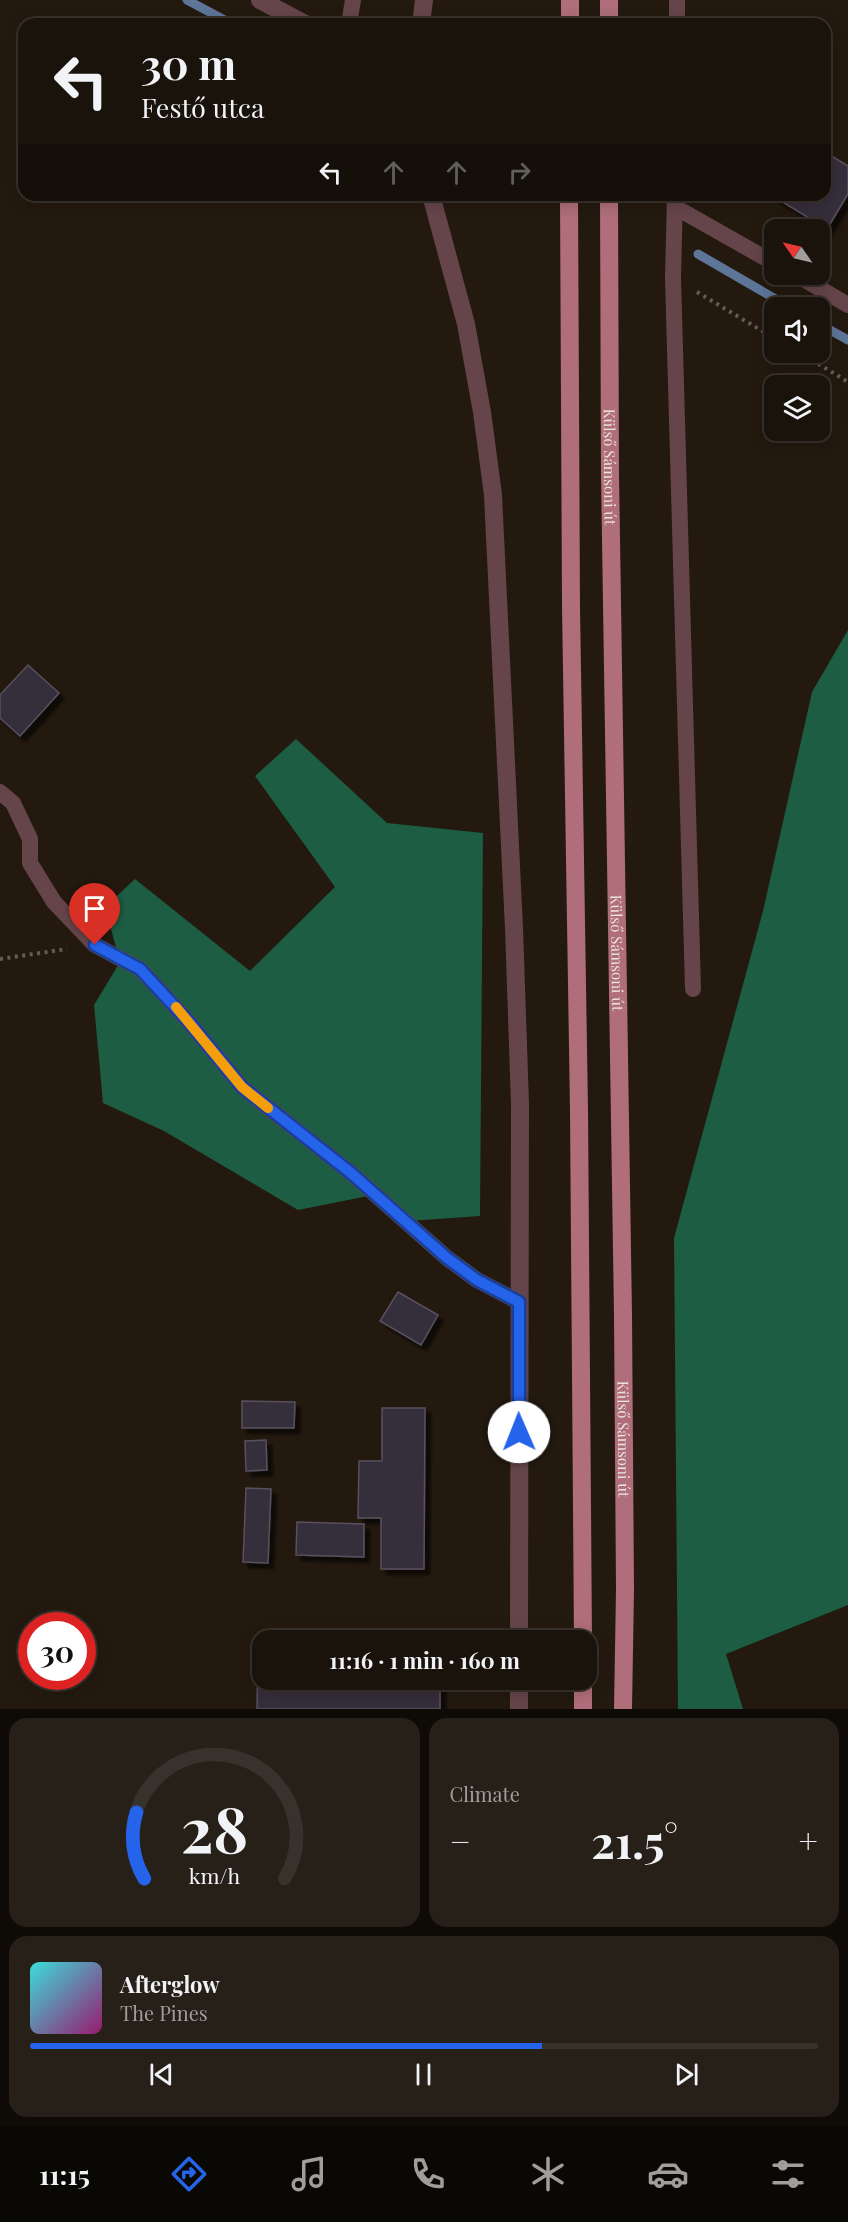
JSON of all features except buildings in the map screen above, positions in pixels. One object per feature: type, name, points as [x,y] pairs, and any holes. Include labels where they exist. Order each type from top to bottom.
[{"type":"main road","points":[[609,0],[609,18]]},
{"type":"main road","points":[[569,201],[571,607],[579,1121],[583,1630]]},
{"type":"main road","name":"Külső Sámsoni út","points":[[609,201],[610,474],[623,1315],[625,1590],[623,1709]]},
{"type":"main road","points":[[583,1690],[584,1709]]},
{"type":"street","points":[[260,0],[294,18]]},
{"type":"street","points":[[422,18],[424,0]]},
{"type":"street","points":[[432,201],[465,324],[482,411],[493,495],[514,928],[520,1104],[519,1630]]},
{"type":"street","points":[[519,1690],[519,1709]]},
{"type":"lane","points":[[350,18],[353,0]]},
{"type":"lane","points":[[676,18],[677,0]]},
{"type":"lane","points":[[675,201],[764,257]]},
{"type":"lane","points":[[675,201],[674,278],[693,989]]},
{"type":"lane","points":[[814,285],[848,305]]},
{"type":"lane","points":[[0,792],[13,803],[30,838],[30,863],[54,902],[95,945],[140,969],[188,1021],[242,1087],[351,1173],[447,1258],[477,1280],[519,1302]]},
{"type":"path","points":[[674,278],[764,332]]},
{"type":"path","points":[[818,363],[848,381]]},
{"type":"path","points":[[0,959],[95,945]]},
{"type":"green space","points":[[848,630],[848,1605],[726,1654],[743,1709],[678,1709],[674,1238],[763,911],[812,692]]},
{"type":"green space","points":[[296,739],[387,823],[483,833],[480,1216],[409,1221],[368,1196],[298,1210],[164,1131],[103,1103],[94,1005],[120,962],[105,907],[135,879],[250,971],[335,887],[255,776]]},
{"type":"waterway","points":[[187,0],[221,18]]},
{"type":"waterway","points":[[698,254],[772,297]]},
{"type":"waterway","points":[[830,330],[848,340]]},
{"type":"slow traffic","points":[[176,1007],[242,1087],[268,1108]]},
{"type":"route","points":[[95,945],[140,969],[188,1021],[242,1087],[351,1173],[447,1258],[477,1280],[519,1302],[519,1432]]}]
